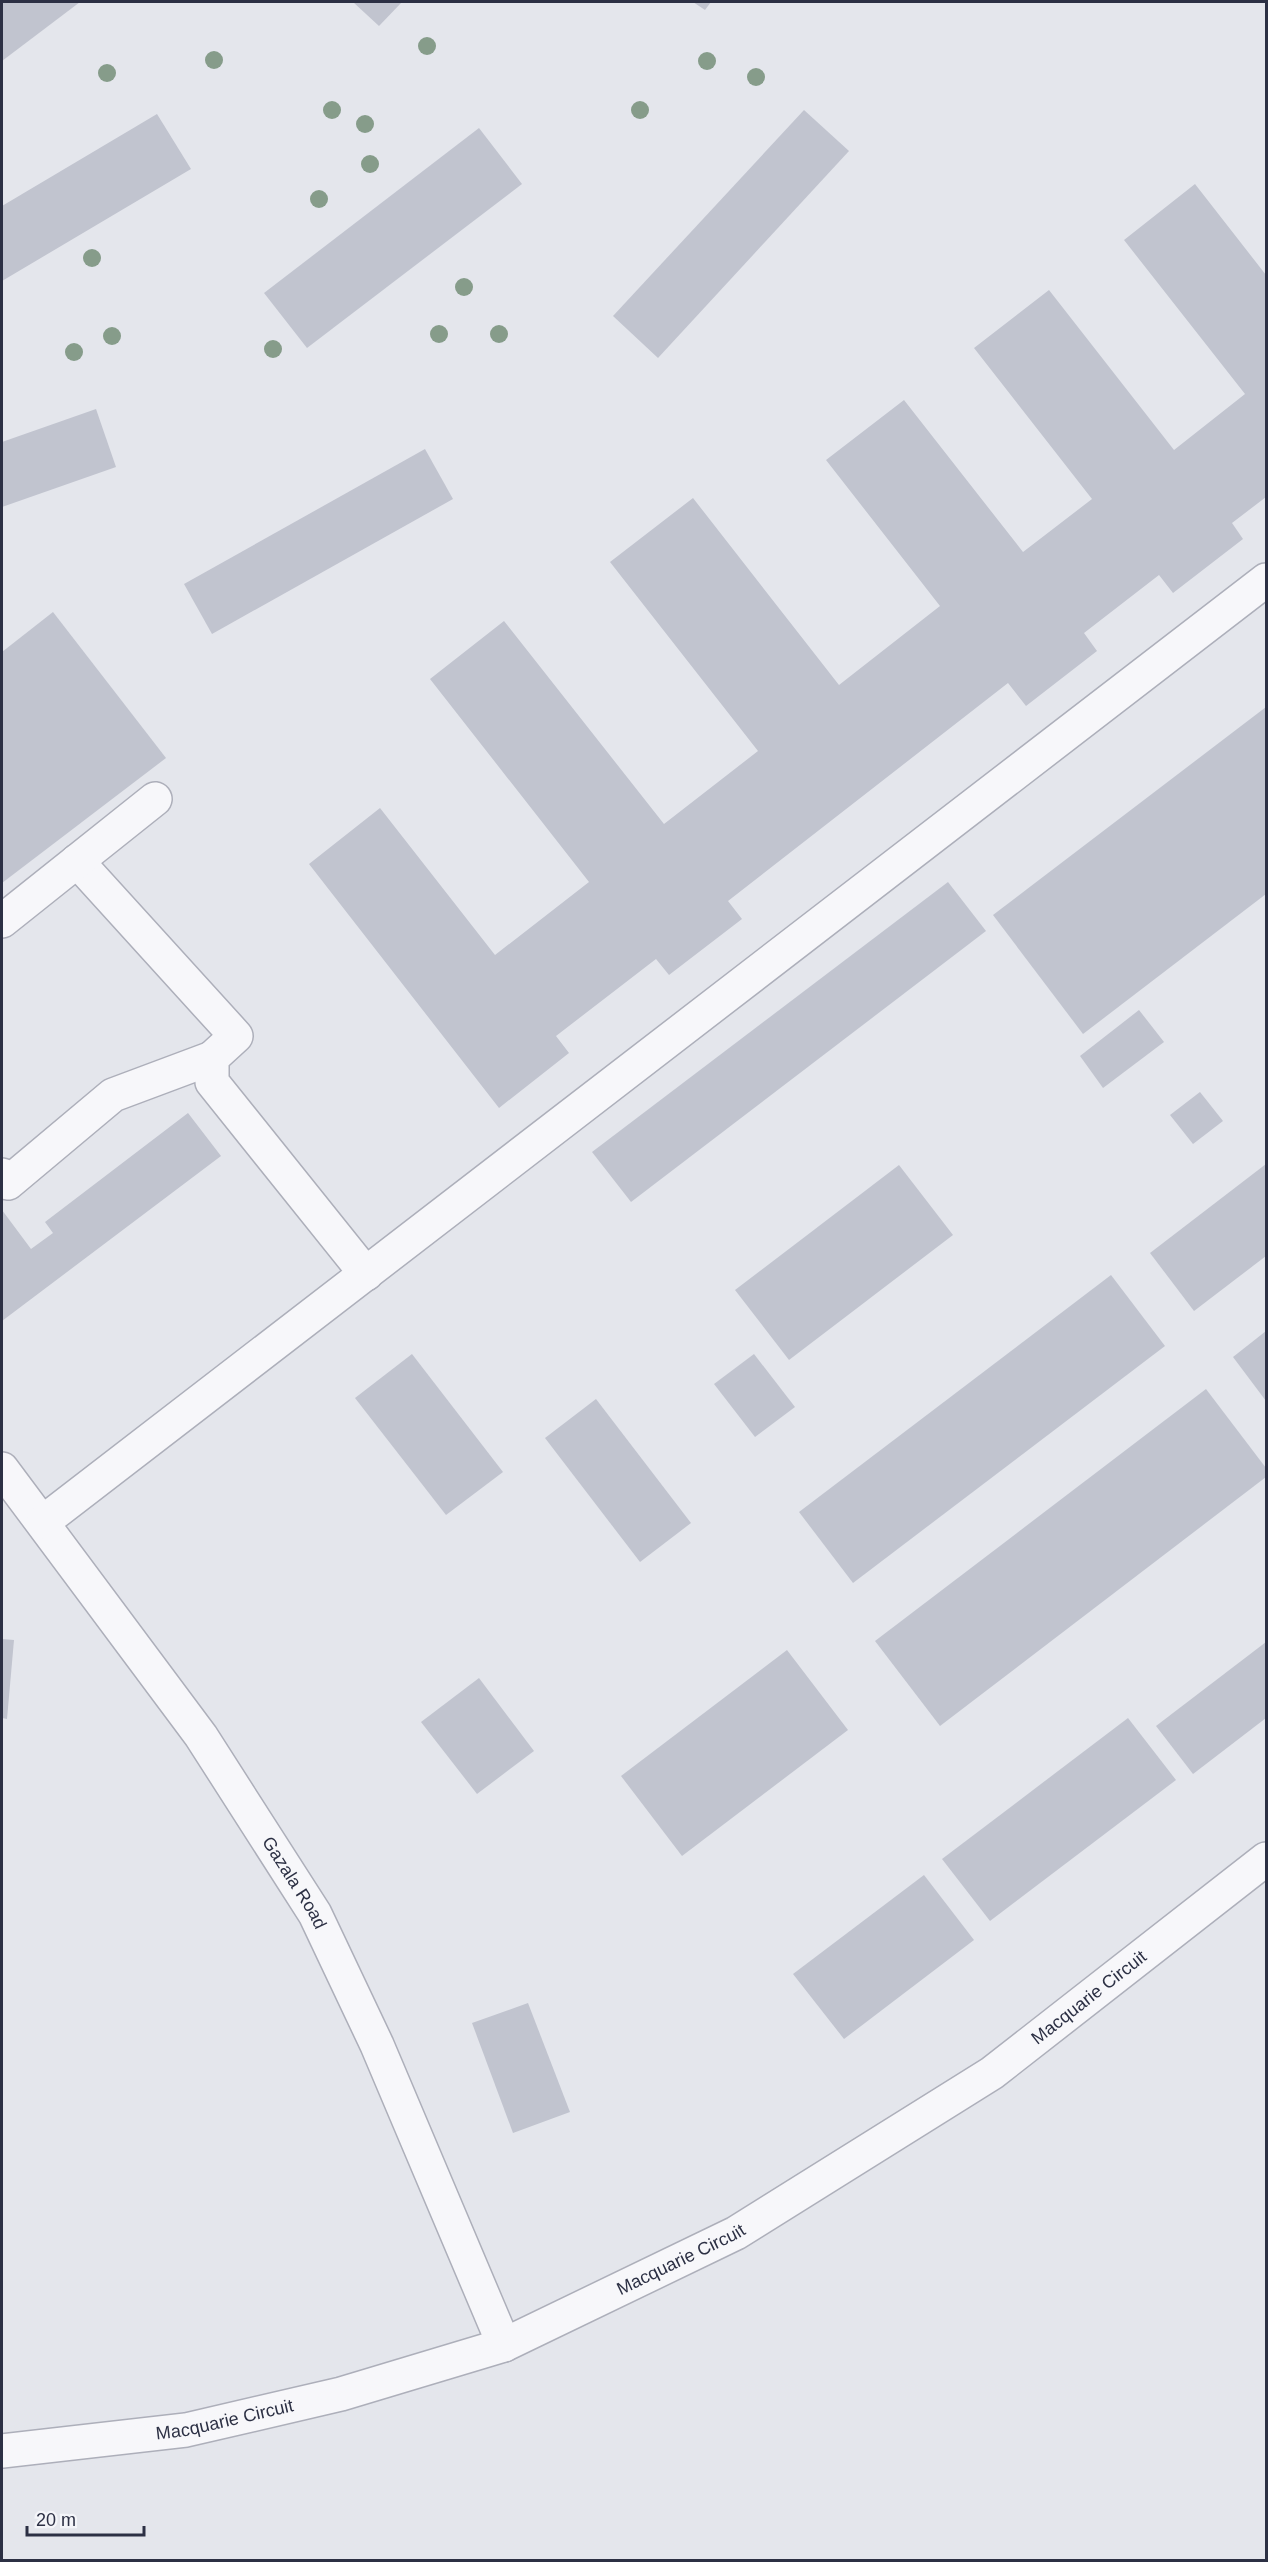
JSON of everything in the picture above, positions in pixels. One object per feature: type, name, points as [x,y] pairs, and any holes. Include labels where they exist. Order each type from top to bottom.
[{"type":"street","points":[[43,1522],[1266,580]]},
{"type":"street","points":[[2,921],[155,799]]},
{"type":"street","points":[[2,1175],[8,1183],[113,1095],[212,1058],[236,1036],[77,861]]},
{"type":"street","points":[[212,1058],[212,1082],[366,1274]]},
{"type":"street","name":"Gazala Road","points":[[2,1468],[201,1736],[315,1914],[377,2045],[504,2345]]},
{"type":"street","name":"Macquarie Circuit","points":[[2,2451],[186,2430],[341,2394],[504,2345],[736,2234],[992,2073],[1266,1859]]},
{"type":"building","points":[[2,2],[80,2],[2,61]]},
{"type":"building","points":[[353,2],[402,2],[379,26]]},
{"type":"building","points":[[693,2],[711,2],[705,10]]},
{"type":"building","points":[[804,110],[849,151],[658,358],[613,316]]},
{"type":"building","points":[[157,114],[191,169],[2,281],[2,206]]},
{"type":"building","points":[[479,128],[522,184],[307,348],[264,293]]},
{"type":"building","points":[[1195,184],[1266,275],[1266,497],[1232,523],[1243,539],[1173,593],[1159,575],[1084,633],[1097,651],[1026,706],[1008,683],[728,901],[742,919],[669,975],[656,959],[556,1036],[569,1053],[499,1108],[309,864],[380,808],[495,955],[589,882],[430,679],[504,621],[664,824],[758,751],[610,562],[693,498],[839,685],[940,606],[826,460],[904,400],[1023,552],[1092,499],[974,348],[1049,290],[1174,450],[1245,394],[1124,240]]},
{"type":"building","points":[[96,409],[116,467],[2,507],[2,442]]},
{"type":"building","points":[[425,449],[453,499],[212,634],[184,584]]},
{"type":"building","points":[[53,612],[166,758],[2,883],[2,652]]},
{"type":"building","points":[[1266,707],[1266,894],[1083,1034],[993,915]]},
{"type":"building","points":[[948,882],[986,931],[631,1202],[592,1152]]},
{"type":"building","points":[[1139,1010],[1164,1042],[1103,1088],[1080,1056]]},
{"type":"building","points":[[1200,1092],[1223,1121],[1193,1144],[1170,1115]]},
{"type":"building","points":[[188,1113],[221,1156],[2,1321],[2,1210],[31,1249],[53,1233],[45,1222]]},
{"type":"building","points":[[1266,1164],[1266,1256],[1194,1311],[1150,1253]]},
{"type":"building","points":[[899,1165],[953,1235],[789,1360],[735,1290]]},
{"type":"building","points":[[1111,1275],[1165,1346],[853,1583],[799,1512]]},
{"type":"building","points":[[1266,1331],[1266,1401],[1233,1357]]},
{"type":"building","points":[[412,1354],[503,1472],[446,1515],[355,1398]]},
{"type":"building","points":[[754,1354],[795,1407],[755,1437],[714,1384]]},
{"type":"building","points":[[1206,1389],[1266,1468],[1266,1477],[940,1726],[875,1641]]},
{"type":"building","points":[[596,1399],[691,1523],[640,1562],[545,1438]]},
{"type":"building","points":[[2,1639],[14,1640],[7,1719],[2,1718]]},
{"type":"building","points":[[1266,1642],[1266,1718],[1193,1774],[1156,1726]]},
{"type":"building","points":[[787,1650],[848,1730],[682,1856],[621,1776]]},
{"type":"building","points":[[479,1678],[534,1751],[477,1794],[421,1722]]},
{"type":"building","points":[[1128,1718],[1176,1780],[990,1921],[942,1859]]},
{"type":"building","points":[[924,1875],[974,1940],[844,2039],[793,1974]]},
{"type":"building","points":[[528,2003],[570,2112],[513,2133],[472,2023]]}]
